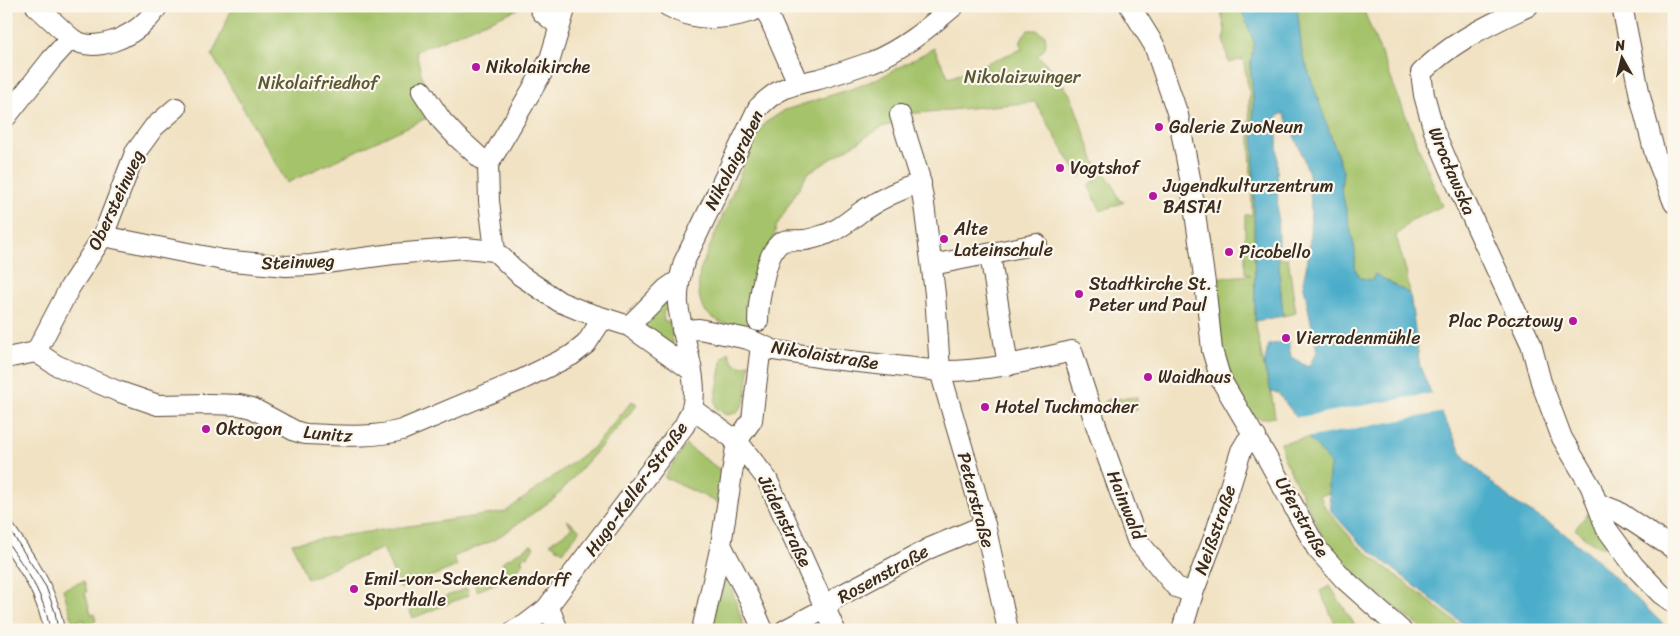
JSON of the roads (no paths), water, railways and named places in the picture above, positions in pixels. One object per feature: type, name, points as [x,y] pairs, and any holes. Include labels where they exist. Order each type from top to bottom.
[{"type":"street","points":[[36,6],[78,44],[87,45],[120,38],[129,34],[148,19],[158,6]]},
{"type":"street","points":[[539,6],[542,12],[559,26]]},
{"type":"street","points":[[566,6],[550,59],[488,165],[489,201],[494,251],[521,276],[560,302],[629,326],[691,370]]},
{"type":"street","points":[[668,6],[680,13],[716,18],[730,18],[765,6],[798,83]]},
{"type":"street","name":"Nikolaigraben","points":[[692,409],[694,396],[691,370],[678,304],[679,280],[684,262],[758,108],[776,92],[798,83],[837,74],[873,61],[906,43],[954,6]]},
{"type":"street","name":"Uferstraße","points":[[1130,6],[1154,45],[1178,115],[1190,178],[1205,283],[1212,350],[1216,366],[1230,396],[1256,437],[1317,549],[1344,579],[1401,630]]},
{"type":"street","name":"Wrocławska","points":[[1528,6],[1472,33],[1435,59],[1421,73],[1424,95],[1434,132],[1488,253],[1532,344],[1541,382],[1562,438],[1597,503]]},
{"type":"street","points":[[1622,6],[1640,96],[1655,154],[1674,203]]},
{"type":"street","points":[[6,117],[71,38]]},
{"type":"street","points":[[422,91],[442,121],[488,165]]},
{"type":"street","name":"Obersteinweg","points":[[36,352],[70,288],[103,236],[135,153],[154,127],[176,108]]},
{"type":"street","name":"Peterstraße","points":[[900,115],[920,183],[932,265],[940,371],[985,525],[1008,630]]},
{"type":"street","points":[[702,630],[721,545],[737,441],[752,420],[759,336],[760,296],[771,256],[779,244],[788,240],[805,240],[838,230],[875,204],[903,188],[920,183]]},
{"type":"street","name":"Steinweg","points":[[103,236],[223,260],[286,266],[312,265],[394,254],[465,248],[494,251]]},
{"type":"street","points":[[932,265],[1037,244]]},
{"type":"street","points":[[990,254],[1008,366]]},
{"type":"street","points":[[629,326],[647,306],[679,280]]},
{"type":"street","name":"Lunitz","points":[[36,352],[56,365],[117,391],[158,405],[239,405],[252,408],[295,431],[305,434],[384,435],[402,430],[521,380],[572,355],[586,344],[603,318]]},
{"type":"street","name":"Nikolaistraße","points":[[682,330],[700,329],[748,339],[759,336],[773,350],[823,358],[940,371],[1008,366]]},
{"type":"street","name":"Hainwald","points":[[1008,366],[1072,351],[1137,540],[1176,587],[1192,593]]},
{"type":"street","points":[[6,358],[36,352]]},
{"type":"street","name":"Jüdenstraße","points":[[692,409],[737,441],[767,479],[835,630]]},
{"type":"street","name":"Hugo-Keller-Straße","points":[[514,630],[525,625],[546,609],[684,426],[692,409]]},
{"type":"street","name":"Neißstraße","points":[[1185,629],[1192,593],[1216,532],[1241,450],[1247,441],[1256,437]]},
{"type":"street","points":[[1597,503],[1606,528],[1634,566],[1662,594],[1674,603]]},
{"type":"street","points":[[1597,503],[1617,511],[1674,549]]},
{"type":"street","name":"Rosenstraße","points":[[785,630],[826,608],[833,600],[922,552],[985,525]]},
{"type":"street","points":[[6,532],[13,552],[41,587],[48,604],[54,630]]},
{"type":"street","points":[[721,545],[749,598],[762,630]]},
{"type":"street","points":[[546,609],[552,615],[558,630]]},
{"type":"water","points":[[1240,6],[1297,6],[1302,53],[1343,171],[1341,188],[1355,250],[1355,269],[1360,278],[1372,280],[1375,274],[1410,294],[1420,367],[1431,393],[1464,457],[1511,500],[1557,528],[1595,558],[1669,630],[1471,630],[1359,542],[1331,511],[1328,485],[1330,464],[1308,438],[1297,418],[1278,393],[1271,392],[1264,367],[1268,345],[1288,341],[1291,357],[1308,367],[1317,352],[1303,282],[1309,254],[1311,209],[1309,174],[1284,114],[1277,117],[1278,259],[1283,316],[1255,321],[1253,94],[1250,67],[1254,42]]},
{"type":"tram line","points":[[6,524],[46,587],[55,612],[58,630]]},
{"type":"tram line","points":[[6,540],[39,593],[50,630]]},
{"type":"place","name":"Nikolaikirche","points":[[476,67]]},
{"type":"place","name":"Galerie ZwoNeun","points":[[1159,127]]},
{"type":"place","name":"Vogtshof","points":[[1060,168]]},
{"type":"place","name":"Jugendkulturzentrum BASTA!","points":[[1153,196]]},
{"type":"place","name":"Alte Lateinschule","points":[[944,239]]},
{"type":"place","name":"Picobello","points":[[1229,252]]},
{"type":"place","name":"Stadtkirche St. Peter und Paul","points":[[1079,294]]},
{"type":"place","name":"Plac Pocztowy","points":[[1573,321]]},
{"type":"place","name":"Vierradenmühle","points":[[1286,338]]},
{"type":"place","name":"Waidhaus","points":[[1148,377]]},
{"type":"place","name":"Hotel Tuchmacher","points":[[985,407]]},
{"type":"place","name":"Oktogon","points":[[206,429]]},
{"type":"place","name":"Emil-von-Schenckendorff Sporthalle","points":[[354,589]]},
{"type":"park label","name":"Nikolaizwinger","points":[[1022,77]]},
{"type":"park label","name":"Nikolaifriedhof","points":[[318,83]]}]
